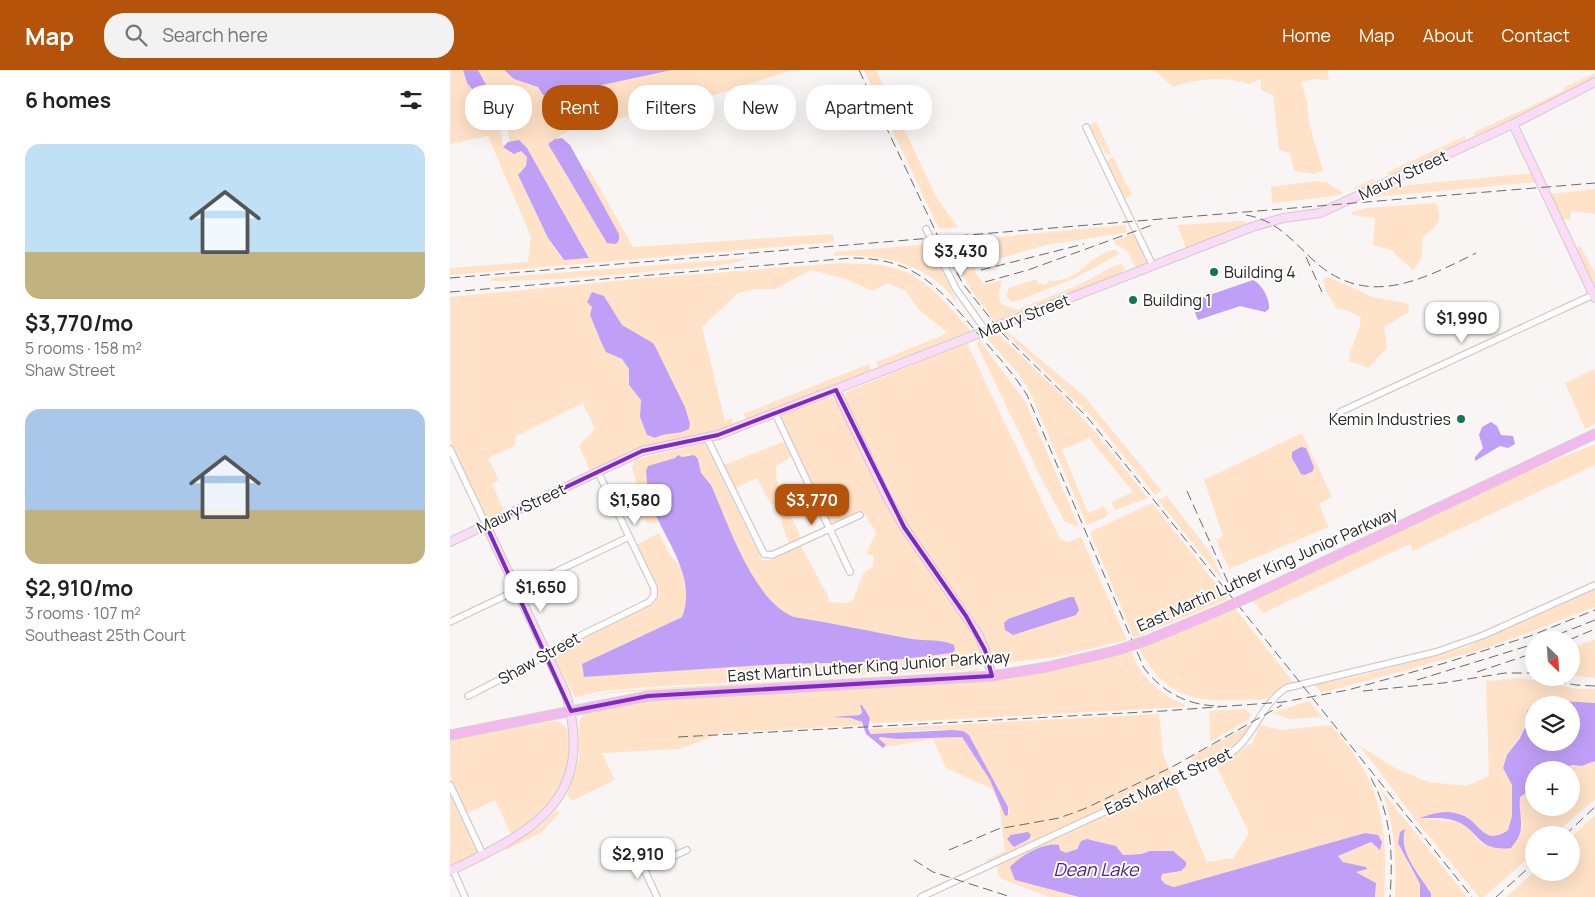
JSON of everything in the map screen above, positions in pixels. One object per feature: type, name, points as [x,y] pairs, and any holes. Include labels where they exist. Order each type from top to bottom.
[{"type":"main road","name":"Maury Street","points":[[450,542],[642,451],[707,438],[836,390],[1260,224],[1283,218],[1320,213],[1513,124],[1595,82]]},
{"type":"main road","points":[[1513,124],[1595,296]]},
{"type":"main road","points":[[836,390],[887,497],[904,527],[978,634],[985,650],[992,676]]},
{"type":"main road","name":"East Martin Luther King Junior Parkway","points":[[453,733],[648,696],[992,676],[1047,667],[1118,650],[1148,640],[1251,596],[1595,434]]},
{"type":"main road","points":[[451,870],[483,855],[538,820],[561,794],[568,780],[575,750],[571,711],[566,694],[486,525]]},
{"type":"street","points":[[1086,126],[1153,266]]},
{"type":"street","points":[[926,229],[956,289],[986,331]]},
{"type":"street","points":[[1340,412],[1595,296]]},
{"type":"street","points":[[775,413],[850,572]]},
{"type":"street","points":[[707,438],[760,551],[767,556],[860,514]]},
{"type":"street","points":[[450,449],[452,460],[486,525]]},
{"type":"street","points":[[450,622],[629,537],[598,472]]},
{"type":"street","name":"Shaw Street","points":[[468,696],[534,662],[547,652],[649,602],[654,596],[654,588],[629,537]]},
{"type":"street","name":"East Market Street","points":[[922,897],[1229,754],[1242,744],[1269,703],[1286,688],[1442,650],[1484,636],[1595,584]]},
{"type":"street","points":[[450,785],[483,855]]},
{"type":"street","points":[[644,869],[687,850]]},
{"type":"street","points":[[637,854],[657,897]]},
{"type":"street","points":[[451,870],[464,897]]},
{"type":"highlighted area","points":[[836,390],[904,527],[966,616],[985,650],[992,676],[648,696],[571,711],[486,525],[642,451],[718,435]]},
{"type":"shaded area","points":[[450,70],[463,70],[469,85],[465,85],[465,130],[500,130],[503,147],[521,151],[527,157],[526,166],[518,176],[548,238],[560,257],[585,259],[589,257],[527,148],[510,142],[507,130],[532,130],[532,85],[538,87],[542,93],[542,130],[572,130],[548,144],[568,178],[619,234],[583,170],[590,171],[633,247],[833,234],[834,242],[450,275],[450,268],[528,262],[531,237],[488,136],[450,144]]},
{"type":"shaded area","points":[[478,70],[504,70],[514,79],[532,85],[486,85]]},
{"type":"shaded area","points":[[672,70],[793,70],[746,85],[724,85],[724,92],[714,95],[714,85],[628,85],[628,116],[618,119],[618,85],[602,85]]},
{"type":"shaded area","points":[[864,70],[876,70],[883,85],[871,85]]},
{"type":"shaded area","points":[[1154,70],[1327,70],[1329,80],[1314,79],[1301,82],[1307,101],[1309,123],[1323,171],[1314,174],[1294,171],[1290,153],[1279,150],[1273,95],[1261,90],[1261,79],[1249,84],[1240,81],[1211,79],[1173,87]]},
{"type":"shaded area","points":[[1595,73],[1595,77],[1509,123],[1477,137],[1473,133],[1563,91],[1565,87]]},
{"type":"shaded area","points":[[1096,121],[1111,153],[1106,155],[1089,125]]},
{"type":"shaded area","points":[[892,130],[905,130],[937,198],[958,227],[943,229],[938,227]]},
{"type":"shaded area","points":[[1465,136],[1466,142],[1393,176],[1386,173]]},
{"type":"shaded area","points":[[1113,157],[1132,195],[1125,199],[1108,164],[1108,160]]},
{"type":"shaded area","points":[[1534,173],[1538,182],[1363,198],[1389,187]]},
{"type":"shaded area","points":[[1374,178],[1373,184],[1356,190],[1354,188]]},
{"type":"shaded area","points":[[1315,181],[1326,182],[1344,193],[1335,196],[1272,203],[1271,187]]},
{"type":"shaded area","points":[[1595,189],[1595,214],[1571,211],[1570,219],[1563,220],[1550,194]]},
{"type":"shaded area","points":[[1436,203],[1439,215],[1438,223],[1422,238],[1422,255],[1419,263],[1413,270],[1391,250],[1373,245],[1375,218],[1352,215],[1352,212],[1366,208]]},
{"type":"shaded area","points":[[1246,222],[1248,226],[1187,250],[1177,225]]},
{"type":"shaded area","points":[[1125,225],[1127,231],[1124,233],[1046,245],[978,265],[974,271],[985,285],[1002,280],[999,294],[1001,304],[1016,310],[1077,286],[1116,265],[1122,264],[1125,267],[1120,276],[996,323],[971,290],[946,242]]},
{"type":"shaded area","points":[[1133,233],[1148,264],[1136,269],[1127,251],[1115,244],[1114,241]]},
{"type":"shaded area","points":[[930,244],[958,304],[947,290],[934,279],[904,264],[870,257],[834,256],[835,252]]},
{"type":"shaded area","points":[[1580,245],[1595,274],[1595,286],[1577,249]]},
{"type":"shaded area","points":[[1116,250],[1119,254],[1075,278],[1017,301],[1012,302],[1006,297],[1009,288],[1037,279],[1037,283],[1046,285],[1048,281],[1068,278],[1095,258]]},
{"type":"shaded area","points":[[750,258],[729,264],[707,267],[576,278],[489,281],[492,278]]},
{"type":"shaded area","points":[[840,263],[884,266],[903,271],[926,284],[973,333],[882,368],[878,367],[876,362],[948,333],[918,309],[906,291],[888,283],[873,291],[846,279],[811,270],[775,289],[756,289],[738,293],[702,327],[725,421],[732,418],[733,426],[634,451],[590,471],[579,446],[595,429],[583,403],[516,436],[515,446],[488,458],[499,480],[492,484],[505,512],[487,519],[450,440],[450,297],[636,279]],"holes":[[[604,296],[622,325],[653,343],[682,401],[688,422],[688,430],[667,433],[655,438],[647,435],[640,417],[641,400],[630,381],[629,369],[622,359],[607,352],[590,315],[592,307]]]},
{"type":"shaded area","points":[[1328,277],[1370,296],[1408,304],[1409,312],[1384,327],[1387,347],[1369,368],[1349,361],[1361,318],[1349,311],[1337,309],[1326,291],[1323,278]]},
{"type":"shaded area","points":[[1004,329],[1084,396],[1162,491],[1155,495],[1094,419],[1002,330]]},
{"type":"shaded area","points":[[996,332],[1063,396],[1096,433],[1148,498],[1115,510],[1111,502],[1133,492],[1089,438],[1062,450],[1088,513],[1104,506],[1108,513],[1106,517],[1087,525],[1030,392],[1022,378],[985,336]]},
{"type":"shaded area","points":[[979,339],[1026,403],[1079,527],[1065,522],[1042,480],[977,345]]},
{"type":"shaded area","points":[[967,343],[1057,533],[1061,539],[1068,542],[1081,537],[1127,640],[1056,657],[997,664],[971,614],[911,533],[846,400],[846,392]]},
{"type":"shaded area","points":[[869,364],[871,369],[868,374],[748,420],[743,414]]},
{"type":"shaded area","points":[[1595,369],[1595,424],[1585,429],[1565,383]]},
{"type":"shaded area","points":[[827,398],[833,398],[837,404],[892,515],[976,640],[983,658],[982,665],[975,663],[965,669],[609,690],[575,697],[554,658],[553,651],[654,604],[659,595],[658,591],[636,545],[659,533],[670,555],[682,568],[687,599],[682,617],[613,649],[584,677],[780,664],[880,662],[913,659],[949,643],[910,638],[794,617],[779,608],[766,595],[744,560],[711,485],[701,473],[698,459],[688,455],[667,460],[651,497],[658,518],[657,524],[648,523],[626,508],[640,494],[632,468],[633,460],[705,443],[762,560],[769,560],[801,546],[829,598],[827,602],[846,603],[853,600],[863,574],[872,567],[874,556],[866,553],[876,533],[862,510],[838,522],[829,522],[780,419],[783,415]]},
{"type":"shaded area","points":[[1302,433],[1332,497],[1319,504],[1329,527],[1229,569],[1216,540],[1223,536],[1204,480]]},
{"type":"shaded area","points":[[783,442],[791,454],[789,458],[776,466],[778,484],[800,539],[790,544],[776,505],[770,503],[757,478],[734,489],[724,465]]},
{"type":"shaded area","points":[[1595,444],[1595,465],[1413,551],[1410,544],[1263,613],[1252,600],[1528,471]]},
{"type":"shaded area","points":[[1167,496],[1210,552],[1224,582],[1158,500]]},
{"type":"shaded area","points":[[1152,503],[1228,599],[1134,638],[1090,532]]},
{"type":"shaded area","points":[[1595,589],[1595,607],[1532,631],[1525,631],[1525,634],[1487,648],[1322,693],[1314,684],[1355,677],[1464,648]]},
{"type":"shaded area","points":[[1235,608],[1293,682],[1267,698],[1256,700],[1204,699],[1178,691],[1157,675],[1147,663],[1139,648]]},
{"type":"shaded area","points":[[1595,639],[1595,678],[1580,676],[1580,645]]},
{"type":"shaded area","points":[[1131,650],[1145,676],[1159,690],[1184,704],[1184,707],[872,723],[862,705],[860,708],[862,713],[845,718],[859,721],[864,725],[721,733],[680,749],[602,753],[615,780],[572,801],[567,795],[579,759],[579,721],[584,714],[669,697],[1007,680]]},
{"type":"shaded area","points":[[980,668],[974,672],[654,690],[610,693],[579,698],[610,692],[661,688],[965,672]]},
{"type":"shaded area","points":[[1521,678],[1525,679],[1525,686],[1562,686],[1578,689],[1595,689],[1595,703],[1580,702],[1580,696],[1525,696],[1524,727],[1503,768],[1512,785],[1512,816],[1508,830],[1495,836],[1487,835],[1464,815],[1422,818],[1458,822],[1469,829],[1479,841],[1500,849],[1523,827],[1519,811],[1520,797],[1524,794],[1525,816],[1576,816],[1564,826],[1525,826],[1525,861],[1484,897],[1479,897],[1415,819],[1360,746],[1395,768],[1428,782],[1466,786],[1489,776],[1486,681]]},
{"type":"shaded area","points":[[1309,701],[1322,717],[1291,719],[1272,713]]},
{"type":"shaded area","points":[[1245,709],[1251,715],[1248,720],[1210,742],[1209,711]]},
{"type":"shaded area","points":[[1159,714],[1163,753],[1172,776],[989,863],[986,860],[1005,851],[999,804],[992,789],[946,768],[933,739],[886,747],[879,739],[880,737],[897,739],[962,737],[990,780],[1005,816],[1010,812],[1008,807],[969,735],[950,730],[876,734],[871,733],[868,729]]},
{"type":"shaded area","points":[[556,721],[565,726],[568,731],[570,757],[567,771],[561,784],[545,807],[511,834],[495,800],[467,813],[450,776],[450,738]]},
{"type":"shaded area","points":[[1250,724],[1242,739],[1228,750],[1197,764],[1190,758]]},
{"type":"shaded area","points":[[1260,725],[1281,730],[1331,725],[1354,755],[1376,796],[1380,813],[1385,846],[1384,897],[1375,897],[1376,883],[1356,872],[1366,867],[1343,862],[1338,856],[1372,842],[1376,847],[1374,834],[1365,833],[1174,887],[1165,884],[1161,879],[1162,874],[1181,871],[1164,852],[1123,855],[1116,846],[1087,839],[1081,841],[1077,848],[1069,853],[1066,854],[1060,850],[1015,880],[1079,897],[1049,897],[1002,879],[997,873],[998,865],[1174,782],[1207,862],[1233,858],[1249,833],[1216,765],[1252,743]]},
{"type":"shaded area","points":[[1595,761],[1595,799],[1580,812],[1580,766]]},
{"type":"shaded area","points":[[1381,790],[1467,897],[1431,897],[1431,893],[1406,854],[1409,866],[1420,884],[1420,897],[1395,897],[1394,843],[1390,817]]},
{"type":"shaded area","points":[[450,794],[478,853],[450,868]]},
{"type":"shaded area","points":[[556,811],[560,812],[541,833],[506,850],[504,847],[537,828]]},
{"type":"shaded area","points":[[1595,815],[1595,897],[1506,897],[1525,880],[1580,881],[1580,829]]},
{"type":"water","points":[[463,70],[478,70],[486,85],[469,85]]},
{"type":"water","points":[[504,70],[672,70],[602,85],[542,85],[542,93],[538,87],[514,79]]},
{"type":"water","points":[[562,138],[570,145],[619,234],[619,240],[616,244],[607,243],[548,144],[555,139]]},
{"type":"water","points":[[519,140],[527,148],[589,258],[564,260],[548,238],[518,175],[526,166],[527,157],[521,151],[514,154],[503,147],[508,142]]},
{"type":"water","points":[[1253,280],[1262,288],[1267,296],[1269,309],[1265,312],[1240,306],[1198,320],[1194,310],[1195,300]]},
{"type":"water","points":[[592,292],[604,296],[622,325],[653,343],[685,407],[690,424],[689,429],[655,438],[647,435],[640,417],[641,400],[629,385],[629,369],[622,359],[606,352],[590,315],[592,307],[587,302]]},
{"type":"water","points":[[1491,422],[1497,426],[1501,435],[1513,436],[1515,444],[1508,448],[1500,446],[1475,461],[1475,457],[1483,448],[1479,435],[1482,427]]},
{"type":"water","points":[[1301,447],[1306,448],[1314,467],[1313,471],[1305,475],[1301,474],[1292,458],[1292,452]]},
{"type":"water","points":[[678,455],[682,457],[694,455],[698,459],[701,473],[711,485],[734,539],[754,578],[766,595],[779,608],[794,617],[912,639],[944,642],[954,645],[955,650],[952,653],[880,662],[780,664],[584,677],[582,664],[682,617],[686,603],[686,588],[683,575],[651,504],[646,471],[648,466],[675,458]]},
{"type":"water","points":[[1074,597],[1079,610],[1076,615],[1013,635],[1005,630],[1004,623],[1008,619]]},
{"type":"water","points":[[1580,702],[1595,703],[1595,761],[1582,766],[1580,766],[1580,761],[1525,761],[1525,794],[1520,797],[1521,829],[1511,848],[1492,847],[1454,820],[1420,818],[1435,813],[1451,812],[1468,818],[1487,835],[1500,835],[1508,830],[1512,816],[1512,785],[1503,768],[1507,755],[1520,738],[1525,727],[1525,751],[1580,751]]},
{"type":"water","points":[[860,705],[862,705],[870,718],[868,729],[871,734],[952,730],[963,731],[969,735],[1008,807],[1008,815],[1005,816],[990,780],[962,737],[897,739],[880,737],[879,739],[886,745],[883,748],[866,734],[862,722],[850,718],[833,717],[859,715],[862,713]]},
{"type":"water","points":[[1405,829],[1404,845],[1410,862],[1431,893],[1431,897],[1420,897],[1420,884],[1398,843],[1400,832]]},
{"type":"water","points":[[1028,832],[1031,835],[1029,839],[1014,847],[1007,839],[1011,835]]},
{"type":"water","name":"Dean Lake","points":[[1365,833],[1378,835],[1382,842],[1380,850],[1371,842],[1338,856],[1343,862],[1366,867],[1367,869],[1356,872],[1376,883],[1375,897],[1079,897],[1015,880],[1010,867],[1026,854],[1040,848],[1059,845],[1060,850],[1066,853],[1077,849],[1081,841],[1087,839],[1116,846],[1123,855],[1141,854],[1150,851],[1173,851],[1186,862],[1186,866],[1181,871],[1162,874],[1161,879],[1165,884],[1174,887]]},
{"type":"railway","points":[[859,70],[944,249],[963,284],[1002,333],[1088,418],[1472,897]]},
{"type":"railway","points":[[450,278],[1595,183]]},
{"type":"railway","points":[[1246,215],[1256,217],[1282,231],[1331,274],[1352,283],[1372,287],[1393,286],[1413,281],[1476,253]]},
{"type":"railway","points":[[985,282],[1028,270],[1155,224]]},
{"type":"railway","points":[[981,270],[1084,244]]},
{"type":"railway","points":[[1306,257],[1322,292]]},
{"type":"railway","points":[[450,292],[852,258],[875,259],[910,270],[939,290],[1004,364],[1027,395],[1144,668],[1151,677],[1168,691],[1187,701],[1220,706]]},
{"type":"railway","points":[[1187,491],[1231,589]]},
{"type":"railway","points":[[678,737],[1163,711],[1283,702],[1348,690],[1445,663],[1530,636],[1595,610]]},
{"type":"railway","points":[[1567,631],[1595,620]]},
{"type":"railway","points":[[1580,635],[1595,629]]},
{"type":"railway","points":[[1417,680],[1525,647]]},
{"type":"railway","points":[[1477,672],[1525,656]]},
{"type":"railway","points":[[1363,691],[1443,683],[1505,673],[1525,673]]},
{"type":"railway","points":[[1580,685],[1595,686]]},
{"type":"railway","points":[[949,850],[998,829],[1059,818],[1084,809],[1172,767],[1282,705]]},
{"type":"railway","points":[[1371,778],[1383,807],[1390,836],[1390,897]]},
{"type":"railway","points":[[1575,826],[1595,807]]},
{"type":"railway","points":[[914,860],[933,872],[1011,897]]},
{"type":"railway","points":[[1496,897],[1525,871]]},
{"type":"place","name":"Building 4","points":[[1214,272]]},
{"type":"place","name":"Building 1","points":[[1133,300]]},
{"type":"place","name":"Kemin Industries","points":[[1461,419]]}]
